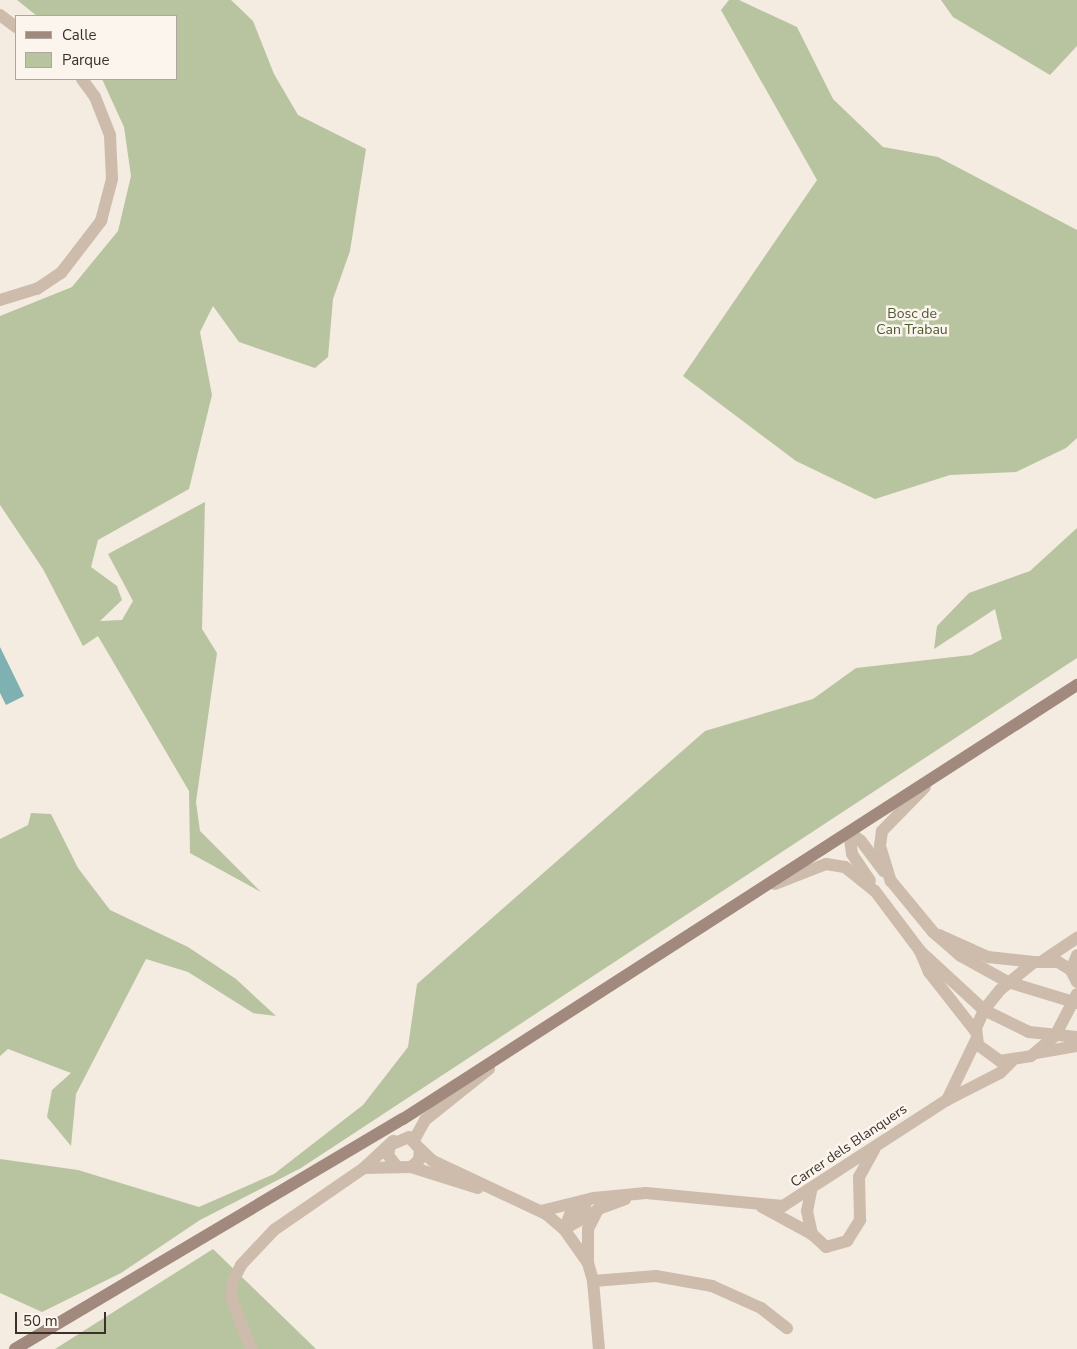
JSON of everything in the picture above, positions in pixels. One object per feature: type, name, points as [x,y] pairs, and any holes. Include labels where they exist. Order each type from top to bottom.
[{"type":"main road","points":[[15,1349],[261,1206],[528,1039],[1077,686]]},
{"type":"street","points":[[0,15],[15,25]]},
{"type":"street","points":[[0,300],[37,289],[61,273],[101,221],[112,179],[110,135],[96,97],[83,80]]},
{"type":"street","points":[[892,882],[880,846],[882,831],[939,774]]},
{"type":"street","points":[[848,832],[861,841],[933,932],[961,956],[1008,982],[1076,1000],[1055,1036],[1036,1053]]},
{"type":"street","points":[[848,832],[852,854],[875,891],[920,951],[984,1010],[1017,1028],[1055,1036],[1077,1037]]},
{"type":"street","points":[[754,893],[812,868],[835,864],[853,871],[875,891]]},
{"type":"street","points":[[933,932],[988,957],[1039,961],[1075,976],[1077,956]]},
{"type":"street","points":[[947,1100],[976,1036],[984,1010],[1008,982],[1077,938]]},
{"type":"street","points":[[920,951],[929,972],[993,1059],[1010,1062],[1036,1053],[1077,1046]]},
{"type":"street","points":[[411,1167],[418,1160],[417,1145],[425,1120],[528,1039]]},
{"type":"street","name":"Carrer dels Blanquers","points":[[541,1212],[596,1204],[646,1193],[762,1207],[783,1206],[811,1192],[881,1142],[947,1100],[1000,1073],[1010,1062]]},
{"type":"street","points":[[252,1349],[232,1300],[232,1282],[241,1265],[274,1230],[364,1168],[393,1141],[403,1137],[417,1145],[433,1161],[541,1212],[564,1229],[588,1263]]},
{"type":"street","points":[[393,1141],[388,1155],[397,1167]]},
{"type":"street","points":[[762,1207],[812,1234],[826,1246],[847,1241],[860,1220],[859,1177],[881,1142]]},
{"type":"street","points":[[364,1168],[411,1167],[512,1197]]},
{"type":"street","points":[[811,1192],[806,1211],[812,1234]]},
{"type":"street","points":[[596,1204],[588,1228],[588,1263],[593,1281],[599,1349]]},
{"type":"street","name":"Carrer dels Blanquers","points":[[564,1229],[570,1215],[596,1204]]},
{"type":"street","points":[[593,1281],[656,1276],[712,1286],[761,1308],[787,1328]]},
{"type":"green space","points":[[17,0],[231,0],[253,21],[274,74],[298,115],[366,149],[350,251],[333,299],[328,357],[315,368],[239,342],[213,306],[200,332],[212,395],[189,489],[98,540],[91,567],[117,586],[122,600],[100,621],[122,620],[133,601],[108,554],[205,502],[202,629],[217,653],[196,802],[200,831],[261,892],[190,853],[189,791],[98,636],[83,646],[43,569],[0,505],[0,316],[72,287],[118,231],[131,176],[124,127],[102,80],[178,80],[178,15],[36,15]]},
{"type":"green space","name":"Bosc de Can Trabau","points":[[729,0],[739,0],[797,27],[833,99],[883,147],[938,157],[1077,230],[1077,438],[1066,448],[1016,472],[950,475],[875,499],[796,461],[683,376],[817,180],[721,10]]},
{"type":"green space","points":[[941,0],[1077,0],[1077,46],[1050,75],[953,17]]},
{"type":"green space","points":[[1077,528],[1077,658],[301,1168],[200,1220],[121,1273],[42,1312],[0,1293],[0,1159],[78,1170],[199,1207],[274,1174],[363,1105],[408,1047],[417,984],[705,731],[813,699],[856,668],[971,655],[1002,639],[995,609],[934,649],[937,626],[969,593],[1030,571]]},
{"type":"green space","points":[[31,813],[51,814],[78,868],[110,910],[188,947],[236,979],[276,1016],[253,1013],[188,972],[146,959],[76,1094],[71,1146],[47,1117],[52,1090],[71,1073],[8,1049],[0,1056],[0,839],[28,825]]},
{"type":"green space","points":[[213,1249],[316,1349],[55,1349]]},
{"type":"water","points":[[0,647],[24,696],[6,705],[0,693]]}]
